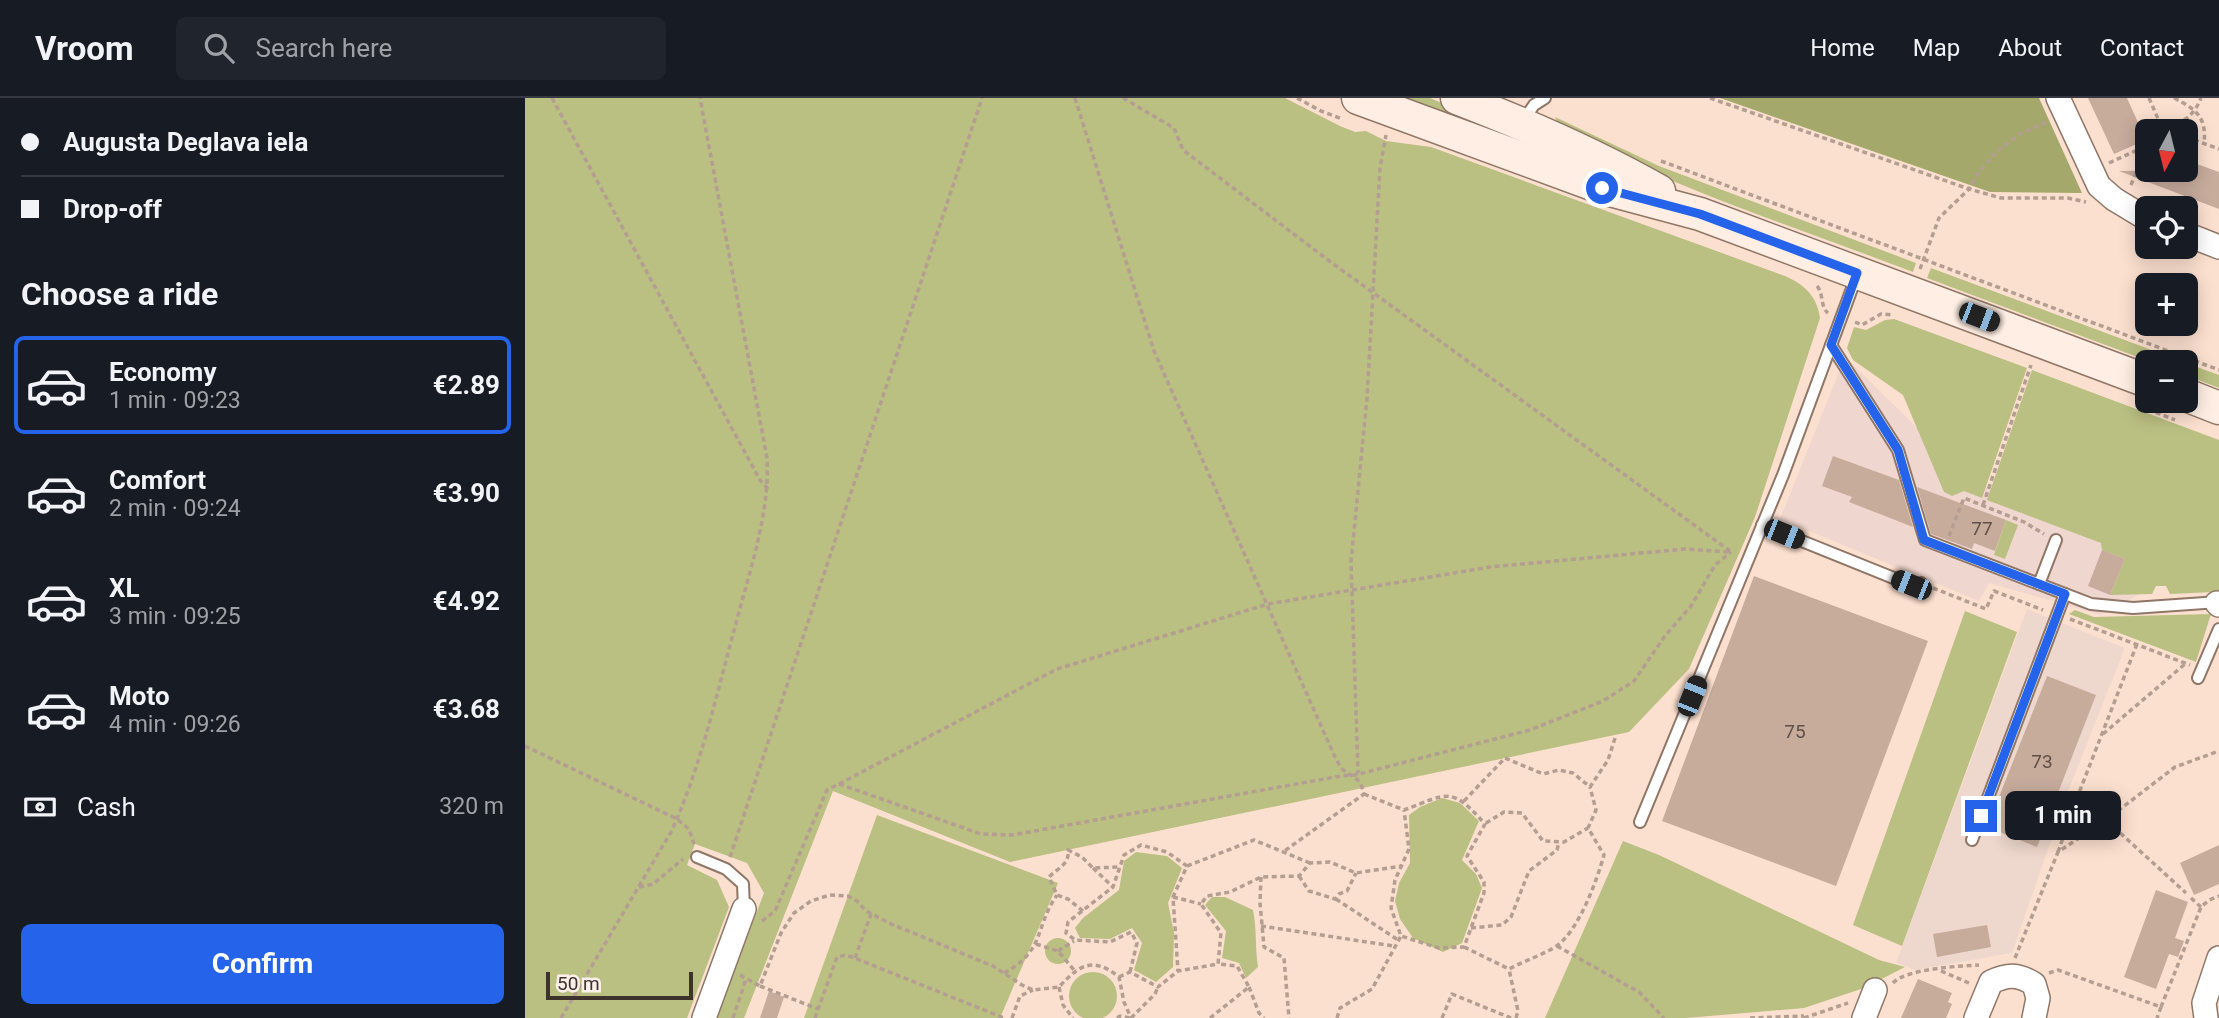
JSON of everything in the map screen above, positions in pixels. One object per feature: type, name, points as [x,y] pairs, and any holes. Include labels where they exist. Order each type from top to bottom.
[{"type":"main road","points":[[1358,98],[1602,188],[1700,214],[2135,376]]},
{"type":"main road","points":[[1457,98],[1613,164],[1700,214]]},
{"type":"main road","points":[[2198,400],[2219,408]]},
{"type":"street","points":[[2062,106],[2099,186],[2135,212]]},
{"type":"street","points":[[2198,239],[2219,247]]},
{"type":"street","points":[[704,1018],[744,909]]},
{"type":"street","points":[[2206,1018],[2204,1003],[2219,958]]},
{"type":"street","points":[[1976,1018],[1991,982],[2004,975],[2021,975],[2034,984],[2038,998],[2034,1018]]},
{"type":"street","points":[[1864,1018],[1875,990]]},
{"type":"lane","points":[[1521,123],[1534,105],[1545,98]]},
{"type":"lane","points":[[1640,822],[1762,525],[1857,273]]},
{"type":"lane","points":[[1831,345],[1898,450],[1924,540],[2091,604],[2133,608],[2218,603]]},
{"type":"lane","points":[[1762,525],[1911,585],[1921,583]]},
{"type":"lane","points":[[2039,584],[2056,540]]},
{"type":"lane","points":[[1972,840],[2065,594]]},
{"type":"lane","points":[[2200,673],[2219,629]]},
{"type":"lane","points":[[698,857],[726,869],[743,884],[744,909]]},
{"type":"path","points":[[552,98],[760,480],[768,489]]},
{"type":"path","points":[[561,1018],[639,887],[685,803],[705,739],[756,547],[768,489],[767,458],[700,98]]},
{"type":"path","points":[[726,869],[982,98]]},
{"type":"path","points":[[1075,98],[1154,351],[1343,771],[1355,775],[1364,794],[1404,810],[1444,795],[1464,801],[1485,824]]},
{"type":"path","points":[[1123,98],[1174,128],[1183,150],[1373,293],[1731,552],[1748,559]]},
{"type":"path","points":[[1710,98],[2001,198],[2068,198],[2087,202],[2119,202],[2135,169]]},
{"type":"path","points":[[2149,98],[2158,119]]},
{"type":"path","points":[[2174,98],[2189,106],[2201,118],[2205,131],[2204,144]]},
{"type":"path","points":[[2187,119],[2195,111],[2201,98]]},
{"type":"path","points":[[1912,292],[1939,218],[1969,189],[1995,153],[2062,106]]},
{"type":"path","points":[[1355,775],[1358,772],[1351,590],[1361,444],[1367,398],[1380,168],[1386,135]]},
{"type":"path","points":[[2198,142],[2219,149]]},
{"type":"path","points":[[2091,171],[2135,151]]},
{"type":"path","points":[[1651,157],[2219,370]]},
{"type":"path","points":[[1983,505],[2031,365]]},
{"type":"path","points":[[1945,548],[1964,498],[2024,522],[2056,540]]},
{"type":"path","points":[[818,1009],[746,979],[728,954],[775,911],[827,790],[1057,669],[1268,604],[1504,565],[1685,549],[1731,552]]},
{"type":"path","points":[[839,784],[981,834],[1012,835],[1355,775],[1530,730],[1602,701],[1634,681],[1665,636],[1691,606],[1715,565],[1731,552]]},
{"type":"path","points":[[1921,583],[1986,609],[1994,591],[2137,644],[2200,673]]},
{"type":"path","points":[[2101,735],[2170,674],[2214,640]]},
{"type":"path","points":[[2014,962],[2137,644]]},
{"type":"path","points":[[1590,787],[1608,760],[1616,735]]},
{"type":"path","points":[[525,746],[677,819],[689,829],[698,857],[685,858],[664,878],[639,887]]},
{"type":"path","points":[[2058,852],[2106,820],[2175,767],[2219,751]]},
{"type":"path","points":[[1464,801],[1505,758],[1543,774],[1559,770],[1573,774],[1590,787],[1596,810],[1588,828],[1564,842],[1543,841],[1522,813],[1504,812],[1485,824],[1467,856],[1484,882],[1484,893],[1464,947]]},
{"type":"path","points":[[1283,852],[1364,794]]},
{"type":"path","points":[[2077,798],[2106,820],[2186,893]]},
{"type":"path","points":[[1400,938],[1391,908],[1395,880],[1409,849],[1404,810]]},
{"type":"path","points":[[1509,969],[1557,946],[1578,921],[1598,877],[1604,855],[1588,828]]},
{"type":"path","points":[[1178,971],[1173,897],[1187,866],[1254,839],[1310,863],[1331,862],[1356,873],[1403,866]]},
{"type":"path","points":[[1471,928],[1502,925],[1511,917],[1529,871],[1557,850],[1559,842]]},
{"type":"path","points":[[1130,972],[1137,943],[1131,932],[1110,942],[1075,940],[1066,933],[1068,922],[1113,887],[1124,855],[1141,845],[1167,852],[1187,866]]},
{"type":"path","points":[[1083,911],[1068,899],[1057,895],[1049,877],[1067,862],[1068,850],[1082,857],[1113,887]]},
{"type":"path","points":[[1201,904],[1207,895],[1230,892],[1261,877],[1299,876],[1310,863]]},
{"type":"path","points":[[1093,868],[1119,867]]},
{"type":"path","points":[[1335,899],[1346,891],[1356,873]]},
{"type":"path","points":[[1299,876],[1309,891],[1335,899],[1400,938],[1439,948],[1464,947],[1509,969]]},
{"type":"path","points":[[1261,877],[1264,947],[1284,958],[1289,1018]]},
{"type":"path","points":[[760,986],[781,933],[794,913],[811,901],[830,895],[848,896],[871,914],[993,966],[1033,990]]},
{"type":"path","points":[[1005,973],[1027,958],[1057,895]]},
{"type":"path","points":[[2157,1018],[2201,907],[2219,896]]},
{"type":"path","points":[[1173,897],[1201,904],[1221,933],[1218,964]]},
{"type":"path","points":[[2191,898],[2201,907]]},
{"type":"path","points":[[855,958],[871,914]]},
{"type":"path","points":[[1261,926],[1394,946]]},
{"type":"path","points":[[1337,1018],[1340,1008],[1372,989],[1400,938]]},
{"type":"path","points":[[1058,951],[1075,940]]},
{"type":"path","points":[[1035,944],[1058,951],[1074,970]]},
{"type":"path","points":[[1557,946],[1639,992],[1664,1018]]},
{"type":"path","points":[[815,1018],[837,957],[847,955],[1004,1018]]},
{"type":"path","points":[[1131,1018],[1155,994],[1158,987],[1178,971],[1218,964],[1237,966],[1249,986],[1259,1013],[1264,1018]]},
{"type":"path","points":[[1750,1018],[1805,1017],[1839,1008],[1875,990],[1889,992],[1894,981],[1902,976],[1987,965]]},
{"type":"path","points":[[1012,1018],[1020,996],[1033,990],[1059,987],[1074,970],[1082,966],[1096,966],[1109,969],[1119,977],[1124,1002],[1131,1018]]},
{"type":"path","points":[[1509,969],[1518,1011],[1516,1018]]},
{"type":"path","points":[[1939,970],[1978,987]]},
{"type":"path","points":[[2034,984],[2045,974],[2058,970],[2161,1007]]},
{"type":"path","points":[[1130,972],[1158,987]]},
{"type":"path","points":[[1119,977],[1130,972]]},
{"type":"path","points":[[733,1018],[746,979]]},
{"type":"path","points":[[1210,1018],[1249,986]]},
{"type":"path","points":[[1059,987],[1063,1005],[1073,1018]]},
{"type":"path","points":[[1442,1018],[1452,994],[1511,1018]]},
{"type":"path","points":[[1117,1018],[1131,1018]]},
{"type":"shaded area","points":[[1845,357],[1970,480],[2182,571],[2101,615],[1989,583],[1979,601],[1780,519]]},
{"type":"shaded area","points":[[2027,609],[2125,648],[2067,794],[2012,953],[1915,970],[1896,963]]},
{"type":"green space","points":[[525,98],[1285,98],[1355,132],[1366,131],[1386,141],[1431,147],[1785,276],[1809,292],[1816,303],[1820,318],[1755,517],[1689,669],[1629,732],[1010,862],[833,791],[744,1018],[716,1018],[764,893],[747,863],[695,844],[687,865],[717,880],[729,907],[687,1018],[525,1018]]},
{"type":"green space","points":[[1386,98],[1430,98],[1565,157]]},
{"type":"green space","points":[[1720,98],[2039,98],[2082,193],[1990,192]]},
{"type":"green space","points":[[1555,117],[1659,166],[1916,263],[1913,272],[1645,169],[1559,128]]},
{"type":"green space","points":[[1931,268],[2152,350],[2135,350],[2135,356],[1927,278]]},
{"type":"green space","points":[[1894,319],[2027,368],[1982,498],[1964,491],[1952,496],[1944,492],[1903,395],[1853,360],[1847,348],[1854,327],[1866,330],[1885,320]]},
{"type":"green space","points":[[2198,367],[2219,375],[2219,388],[2198,380]]},
{"type":"green space","points":[[2032,370],[2135,409],[2135,413],[2147,413],[2219,440],[2219,590],[2170,594],[2166,586],[2156,586],[2152,594],[2110,595],[2125,559],[2102,550],[2101,543],[1987,500]]},
{"type":"green space","points":[[2006,520],[2018,525],[2005,559],[1994,555]]},
{"type":"green space","points":[[2075,610],[2094,617],[2211,614],[2196,662],[2069,614]]},
{"type":"green space","points":[[1965,611],[2017,632],[1902,946],[1853,925]]},
{"type":"green space","points":[[1442,798],[1460,803],[1479,821],[1462,860],[1476,874],[1482,888],[1462,943],[1443,952],[1413,938],[1400,919],[1395,901],[1399,883],[1410,863],[1409,815]]},
{"type":"green space","points":[[877,815],[1058,883],[1000,1018],[804,1018]]},
{"type":"green space","points":[[1623,841],[1659,855],[1879,960],[1905,967],[1864,988],[1804,1008],[1686,1018],[1545,1018]]},
{"type":"green space","points":[[1136,852],[1167,856],[1182,868],[1168,903],[1174,933],[1173,967],[1156,982],[1134,970],[1142,943],[1132,928],[1110,939],[1080,938],[1075,928],[1083,918],[1119,890],[1124,861]]},
{"type":"green space","points":[[1212,897],[1225,897],[1253,910],[1258,967],[1246,978],[1239,963],[1222,958],[1226,931],[1205,905]]},
{"type":"green space","points":[[1058,938],[1067,942],[1071,951],[1067,960],[1058,964],[1049,960],[1045,951],[1049,942]]},
{"type":"green space","points":[[1084,974],[1102,974],[1110,979],[1115,987],[1115,1005],[1110,1013],[1102,1018],[1084,1018],[1076,1013],[1071,1005],[1071,987],[1076,979]]},
{"type":"building","points":[[2088,98],[2127,98],[2136,119],[2135,145],[2114,154]]},
{"type":"building","points":[[2198,164],[2219,172],[2219,209],[2198,201],[2198,196],[2185,196],[2148,182],[2198,182]]},
{"type":"building","points":[[2119,171],[2135,171],[2135,177]]},
{"type":"building","points":[[1833,456],[1899,480],[1913,527],[1849,502],[1852,497],[1822,486]]},
{"type":"building","points":[[1917,487],[2006,520],[1995,551],[1974,543],[1972,549],[1931,534]]},
{"type":"building","points":[[2102,550],[2125,559],[2110,595],[2088,586]]},
{"type":"building","points":[[1754,576],[1928,641],[1836,886],[1662,821]]},
{"type":"building","points":[[2047,676],[2096,695],[2037,847],[1987,827]]},
{"type":"building","points":[[2219,845],[2219,884],[2194,895],[2180,863]]},
{"type":"building","points":[[2156,890],[2188,902],[2175,938],[2184,941],[2178,957],[2169,954],[2156,989],[2124,977]]},
{"type":"building","points":[[1987,925],[1991,947],[1937,957],[1933,934]]},
{"type":"building","points":[[1918,979],[1952,993],[1948,1002],[1952,1004],[1946,1018],[1901,1018]]},
{"type":"building","points":[[769,991],[784,997],[777,1018],[760,1018]]},
{"type":"route","points":[[1602,188],[1700,214],[1857,273],[1831,345],[1898,450],[1924,540],[2065,594],[1981,816]]}]
